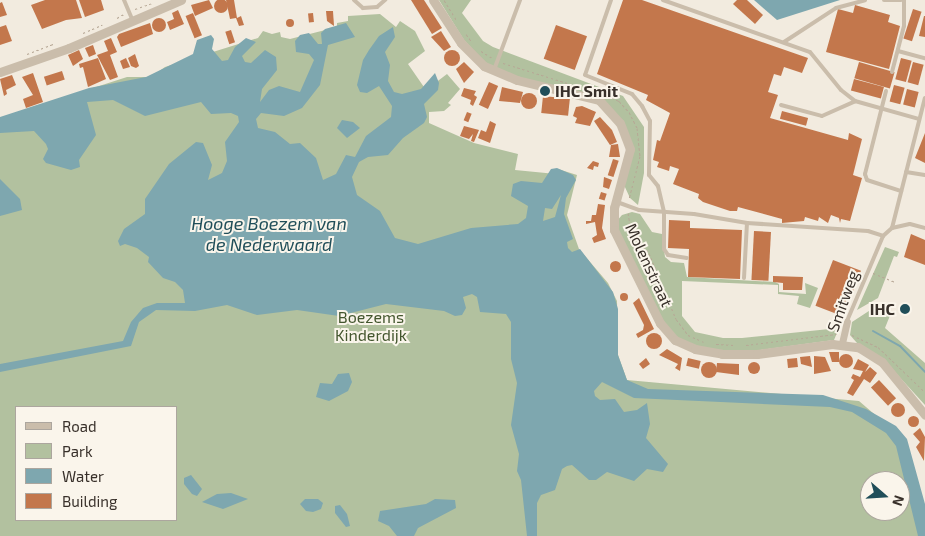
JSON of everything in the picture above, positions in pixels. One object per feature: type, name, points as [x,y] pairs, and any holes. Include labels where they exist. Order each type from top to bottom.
[{"type":"street","points":[[0,72],[133,21],[181,0]]},
{"type":"street","name":"Molenstraat","points":[[433,0],[473,57],[493,72],[517,80],[591,97],[605,105],[624,130],[629,143],[628,164],[616,202],[613,223],[618,240],[660,323],[675,340],[695,349],[722,354],[843,339],[882,362],[925,415]]},
{"type":"street","name":"Smitweg","points":[[843,339],[847,322]]},
{"type":"lane","points":[[124,0],[133,21]]},
{"type":"lane","points":[[354,0],[363,8],[377,7],[385,0]]},
{"type":"lane","points":[[493,72],[520,0]]},
{"type":"lane","points":[[611,0],[585,75],[632,94],[642,106],[650,121],[649,175],[658,186],[664,212],[664,249],[668,255],[687,258]]},
{"type":"lane","points":[[663,0],[810,52],[841,90],[855,101],[919,119]]},
{"type":"lane","points":[[784,42],[836,8],[865,0]]},
{"type":"lane","points":[[884,0],[902,0],[904,26],[892,72]]},
{"type":"lane","points":[[898,51],[925,58]]},
{"type":"lane","points":[[886,91],[865,169],[865,178],[902,192]]},
{"type":"lane","points":[[892,228],[925,98]]},
{"type":"lane","points":[[781,105],[822,116],[855,101]]},
{"type":"lane","points":[[906,172],[925,175]]},
{"type":"lane","points":[[616,202],[664,212],[747,223],[868,231],[883,236],[892,228],[910,224],[925,228]]},
{"type":"lane","points":[[744,278],[747,223]]},
{"type":"lane","name":"Smitweg","points":[[847,322],[883,236]]},
{"type":"path","points":[[444,0],[459,24]]},
{"type":"path","points":[[112,21],[129,11],[156,2]]},
{"type":"path","points":[[77,35],[106,24]]},
{"type":"path","points":[[463,31],[475,46]]},
{"type":"path","points":[[19,56],[55,44]]},
{"type":"path","points":[[480,50],[498,61],[579,86]]},
{"type":"path","name":"Molenstraat","points":[[596,91],[619,101],[630,112],[637,128],[640,156],[628,206],[631,230],[649,253],[676,320],[688,336],[704,342]]},
{"type":"path","points":[[878,274],[896,282]]},
{"type":"path","points":[[714,344],[740,346],[864,338],[878,347],[925,392]]},
{"type":"green space","points":[[439,0],[471,0],[462,13],[483,41],[493,47],[623,96],[644,127],[644,173],[638,205],[630,198],[624,185],[631,161],[629,138],[593,95],[514,77],[488,66],[464,40]]},
{"type":"green space","name":"Boezems Kinderdijk","points":[[380,14],[396,27],[400,21],[415,31],[425,51],[408,64],[426,90],[447,74],[460,89],[448,103],[451,105],[444,111],[429,112],[429,123],[474,143],[518,154],[515,170],[556,174],[558,169],[577,175],[567,215],[579,249],[608,283],[617,301],[618,355],[627,380],[859,401],[901,437],[909,471],[860,471],[860,521],[910,521],[910,474],[925,536],[0,536],[0,118],[127,77],[151,77],[165,67],[258,38],[263,31],[272,34],[280,32],[281,37],[290,39],[337,27],[337,23],[348,21],[348,16]]},
{"type":"green space","points":[[632,212],[640,214],[652,232],[662,234],[665,257],[671,262],[684,263],[687,277],[775,282],[779,284],[779,292],[806,294],[805,283],[818,288],[810,308],[797,304],[799,296],[778,294],[778,285],[682,281],[682,316],[695,332],[723,338],[742,338],[839,328],[834,340],[737,353],[685,345],[668,330],[619,237],[616,222],[622,215]]},
{"type":"green space","points":[[885,247],[899,252],[897,257],[894,256],[878,298],[857,310]]},
{"type":"green space","points":[[875,307],[891,313],[885,328],[925,363],[925,405],[883,359],[857,343],[850,335],[852,322]]},
{"type":"water","points":[[754,0],[840,0],[777,20]]},
{"type":"water","name":"Hooge Boezem van de Nederwaard","points":[[346,23],[355,37],[328,45],[320,85],[302,108],[284,116],[261,113],[256,119],[258,128],[275,132],[290,144],[300,143],[316,158],[323,180],[336,174],[346,155],[355,157],[366,136],[391,117],[392,106],[379,86],[367,93],[360,92],[357,85],[363,60],[369,50],[379,36],[393,27],[395,37],[385,52],[390,65],[388,81],[394,92],[402,94],[421,89],[435,73],[439,83],[438,90],[424,104],[427,117],[424,123],[403,138],[388,155],[368,157],[359,162],[352,177],[357,195],[380,211],[395,238],[418,244],[471,228],[518,224],[526,218],[528,206],[511,196],[513,184],[521,181],[542,183],[551,169],[557,168],[573,175],[576,180],[566,198],[564,214],[573,239],[567,242],[568,248],[572,252],[580,249],[613,292],[618,309],[618,355],[627,380],[648,389],[823,395],[866,409],[896,426],[907,439],[925,504],[925,536],[918,536],[910,503],[910,471],[902,471],[896,446],[886,433],[852,412],[830,407],[634,398],[602,382],[594,391],[595,396],[600,400],[615,399],[624,412],[637,410],[647,403],[650,424],[646,438],[668,464],[663,472],[647,469],[634,481],[607,472],[596,480],[589,480],[572,465],[567,466],[562,469],[555,490],[541,495],[537,503],[537,536],[527,536],[521,480],[517,471],[519,454],[511,425],[517,383],[511,359],[511,322],[506,314],[480,312],[477,297],[472,294],[463,297],[466,308],[462,315],[455,316],[444,311],[386,304],[339,316],[297,310],[257,315],[227,305],[195,311],[156,310],[139,322],[131,346],[0,372],[0,364],[123,341],[131,322],[143,308],[157,303],[185,303],[183,290],[175,282],[163,278],[148,262],[149,257],[137,248],[125,244],[120,246],[118,241],[124,229],[145,214],[145,199],[169,164],[196,142],[203,143],[212,165],[208,180],[222,173],[227,161],[225,142],[239,122],[238,116],[231,113],[211,114],[201,102],[145,116],[113,100],[87,102],[96,135],[79,160],[80,167],[71,170],[46,163],[43,159],[48,149],[34,131],[0,133],[0,117],[89,88],[146,77],[193,54],[197,40],[211,35],[214,39],[212,49],[222,61],[228,60],[235,47],[246,38],[256,42],[242,56],[245,62],[251,63],[265,50],[276,57],[277,70],[262,89],[260,102],[269,90],[279,86],[300,92],[314,60],[309,54],[296,52],[295,41],[300,35],[309,33],[318,44],[322,44],[321,33],[325,29]],"holes":[[[561,195],[555,217],[543,221],[545,208],[552,209]]]},
{"type":"water","points":[[342,120],[353,122],[360,128],[347,138],[337,128]]},
{"type":"water","points":[[0,179],[20,199],[22,210],[0,216]]},
{"type":"water","points":[[349,373],[352,382],[348,391],[329,401],[316,397],[320,383],[332,384],[338,374]]},
{"type":"water","points":[[191,475],[202,489],[197,496],[192,494],[184,484],[184,478]]},
{"type":"water","points":[[231,493],[248,499],[223,509],[202,502],[217,494]]},
{"type":"water","points":[[305,499],[318,499],[323,503],[321,509],[313,512],[306,511],[300,504]]},
{"type":"water","points":[[435,499],[455,500],[456,508],[418,528],[414,536],[397,536],[389,526],[378,521],[380,511],[426,504]]},
{"type":"water","points":[[340,505],[347,514],[350,526],[346,527],[335,513],[335,506]]},
{"type":"building","points":[[221,-1],[226,1],[228,6],[226,11],[221,13],[216,11],[214,6],[216,1]]},
{"type":"building","points":[[45,0],[76,0],[82,18],[66,20],[42,29],[31,5]]},
{"type":"building","points":[[79,0],[101,0],[104,10],[85,17]]},
{"type":"building","points":[[209,0],[213,8],[195,16],[191,5]]},
{"type":"building","points":[[226,0],[234,0],[237,18],[241,16],[244,25],[239,26],[236,18],[230,19]]},
{"type":"building","points":[[411,0],[424,0],[442,28],[432,34]]},
{"type":"building","points":[[623,0],[642,0],[808,58],[802,73],[784,67],[781,76],[774,74],[768,92],[778,95],[770,118],[848,140],[849,133],[862,139],[853,175],[862,178],[850,221],[841,219],[840,223],[839,218],[831,215],[828,223],[819,217],[818,221],[805,217],[804,221],[782,223],[782,219],[738,207],[737,211],[730,211],[703,202],[698,198],[699,194],[673,184],[679,169],[670,166],[669,171],[657,167],[659,162],[653,160],[657,140],[660,141],[670,113],[646,100],[648,95],[597,74]]},
{"type":"building","points":[[737,0],[747,0],[763,15],[755,24],[733,4]]},
{"type":"building","points":[[2,2],[7,15],[0,17],[0,3]]},
{"type":"building","points":[[855,5],[890,15],[888,22],[900,26],[889,69],[826,52],[838,9],[853,13]]},
{"type":"building","points":[[913,9],[922,12],[912,41],[903,38]]},
{"type":"building","points":[[178,10],[184,24],[170,30],[167,22],[174,19],[172,13]]},
{"type":"building","points":[[326,11],[333,11],[334,26],[327,21]]},
{"type":"building","points":[[193,13],[202,35],[195,38],[186,16]]},
{"type":"building","points":[[313,13],[314,22],[309,22],[308,14]]},
{"type":"building","points":[[925,16],[925,37],[919,36]]},
{"type":"building","points":[[159,18],[164,20],[166,25],[164,30],[159,32],[154,30],[152,25],[154,20]]},
{"type":"building","points":[[290,19],[294,23],[290,27],[286,23]]},
{"type":"building","points":[[150,23],[153,34],[121,47],[117,37],[119,34]]},
{"type":"building","points":[[6,25],[12,41],[0,45],[0,27]]},
{"type":"building","points":[[556,25],[587,36],[575,70],[544,59]]},
{"type":"building","points":[[231,30],[235,42],[229,44],[225,32]]},
{"type":"building","points":[[441,31],[451,47],[444,51],[431,37]]},
{"type":"building","points":[[111,38],[117,52],[110,55],[118,77],[110,80],[97,55],[108,51],[104,41]]},
{"type":"building","points":[[93,45],[96,54],[89,57],[85,48]]},
{"type":"building","points":[[79,50],[83,59],[73,66],[68,55]]},
{"type":"building","points":[[452,50],[458,52],[460,58],[458,64],[452,66],[446,64],[444,58],[446,52]]},
{"type":"building","points":[[135,54],[139,66],[136,68],[131,66],[128,58]]},
{"type":"building","points":[[98,58],[106,79],[88,87],[83,67],[80,68],[79,64]]},
{"type":"building","points":[[126,58],[130,67],[123,69],[120,61]]},
{"type":"building","points":[[901,58],[912,61],[906,82],[895,79]]},
{"type":"building","points":[[464,62],[474,72],[464,83],[456,69]]},
{"type":"building","points":[[859,62],[895,72],[890,89],[854,78]]},
{"type":"building","points":[[913,62],[924,65],[918,85],[908,82]]},
{"type":"building","points":[[62,71],[65,80],[47,85],[44,77]]},
{"type":"building","points":[[33,73],[43,102],[26,108],[23,99],[33,95],[22,77]]},
{"type":"building","points":[[12,75],[16,85],[6,90],[7,94],[4,96],[0,79]]},
{"type":"building","points":[[854,79],[884,87],[881,99],[851,91]]},
{"type":"building","points":[[489,82],[498,86],[488,109],[479,105]]},
{"type":"building","points":[[894,85],[905,88],[900,104],[890,101]]},
{"type":"building","points":[[502,87],[523,92],[520,103],[499,101]]},
{"type":"building","points":[[464,88],[476,91],[474,95],[477,97],[473,106],[470,104],[471,100],[461,96]]},
{"type":"building","points":[[907,89],[919,92],[915,107],[903,105]]},
{"type":"building","points":[[526,93],[532,93],[537,98],[535,107],[526,109],[521,104],[521,98]]},
{"type":"building","points":[[543,96],[570,99],[568,116],[541,113]]},
{"type":"building","points":[[582,106],[596,112],[590,126],[575,123],[577,118],[573,116],[576,107]]},
{"type":"building","points":[[782,111],[808,118],[806,126],[780,119]]},
{"type":"building","points":[[467,112],[472,114],[468,122],[464,120]]},
{"type":"building","points":[[600,117],[612,130],[617,142],[610,145],[594,121]]},
{"type":"building","points":[[490,121],[496,124],[490,143],[478,138],[481,130],[486,132]]},
{"type":"building","points":[[464,126],[479,130],[474,142],[471,141],[473,134],[469,139],[460,136]]},
{"type":"building","points":[[925,133],[925,163],[915,158]]},
{"type":"building","points":[[618,144],[620,157],[609,157],[611,145]]},
{"type":"building","points":[[613,159],[619,161],[613,177],[608,175]]},
{"type":"building","points":[[593,161],[599,163],[598,167],[594,166],[593,170],[587,168]]},
{"type":"building","points":[[604,177],[612,180],[609,189],[603,187]]},
{"type":"building","points":[[601,192],[607,194],[605,201],[599,199]]},
{"type":"building","points":[[598,204],[605,205],[602,228],[606,239],[594,243],[592,238],[597,235],[595,222],[586,224],[586,221],[591,221],[592,215],[596,215]]},
{"type":"building","points":[[669,220],[690,221],[690,228],[742,230],[740,279],[688,277],[689,249],[668,248]]},
{"type":"building","points":[[754,231],[771,232],[768,281],[751,280]]},
{"type":"building","points":[[911,234],[925,240],[925,265],[904,257]]},
{"type":"building","points":[[615,260],[621,266],[615,272],[609,266]]},
{"type":"building","points":[[833,260],[861,271],[843,316],[815,306]]},
{"type":"building","points":[[773,276],[803,277],[802,290],[783,290],[783,283],[773,282]]},
{"type":"building","points":[[624,293],[628,297],[624,301],[620,297]]},
{"type":"building","points":[[639,298],[654,329],[638,338],[636,334],[643,330],[644,325],[633,303]]},
{"type":"building","points":[[654,333],[660,335],[662,341],[660,347],[654,349],[648,347],[646,341],[648,335]]},
{"type":"building","points":[[667,349],[682,358],[680,371],[675,368],[678,364],[659,355]]},
{"type":"building","points":[[829,352],[839,352],[839,362],[832,362]]},
{"type":"building","points":[[843,354],[849,354],[853,361],[849,368],[843,368],[839,364],[839,358]]},
{"type":"building","points":[[810,356],[812,367],[801,364],[800,357]]},
{"type":"building","points":[[814,356],[825,357],[831,371],[814,374]]},
{"type":"building","points":[[646,358],[650,364],[643,369],[639,364]]},
{"type":"building","points":[[688,358],[701,361],[699,369],[686,366]]},
{"type":"building","points":[[797,358],[798,367],[788,368],[787,359]]},
{"type":"building","points":[[858,359],[869,365],[865,372],[870,367],[877,373],[870,383],[864,379],[853,396],[847,393],[854,380],[851,378],[853,374],[860,377],[863,371],[853,369]]},
{"type":"building","points":[[706,362],[712,362],[717,367],[715,376],[706,378],[701,373],[701,367]]},
{"type":"building","points":[[754,362],[760,368],[754,374],[748,368]]},
{"type":"building","points":[[717,363],[739,364],[739,375],[716,372]]},
{"type":"building","points":[[879,380],[896,398],[888,406],[871,388]]},
{"type":"building","points":[[898,403],[903,405],[905,410],[903,415],[898,417],[893,415],[891,410],[893,405]]},
{"type":"building","points":[[913,415],[919,421],[913,427],[907,421]]},
{"type":"building","points":[[920,428],[925,437],[924,461],[916,447],[920,442],[913,434]]},
{"type":"waterway","points":[[873,331],[900,346],[925,372]]},
{"type":"place","name":"IHC Smit","points":[[545,91]]},
{"type":"place","name":"IHC","points":[[905,309]]}]
